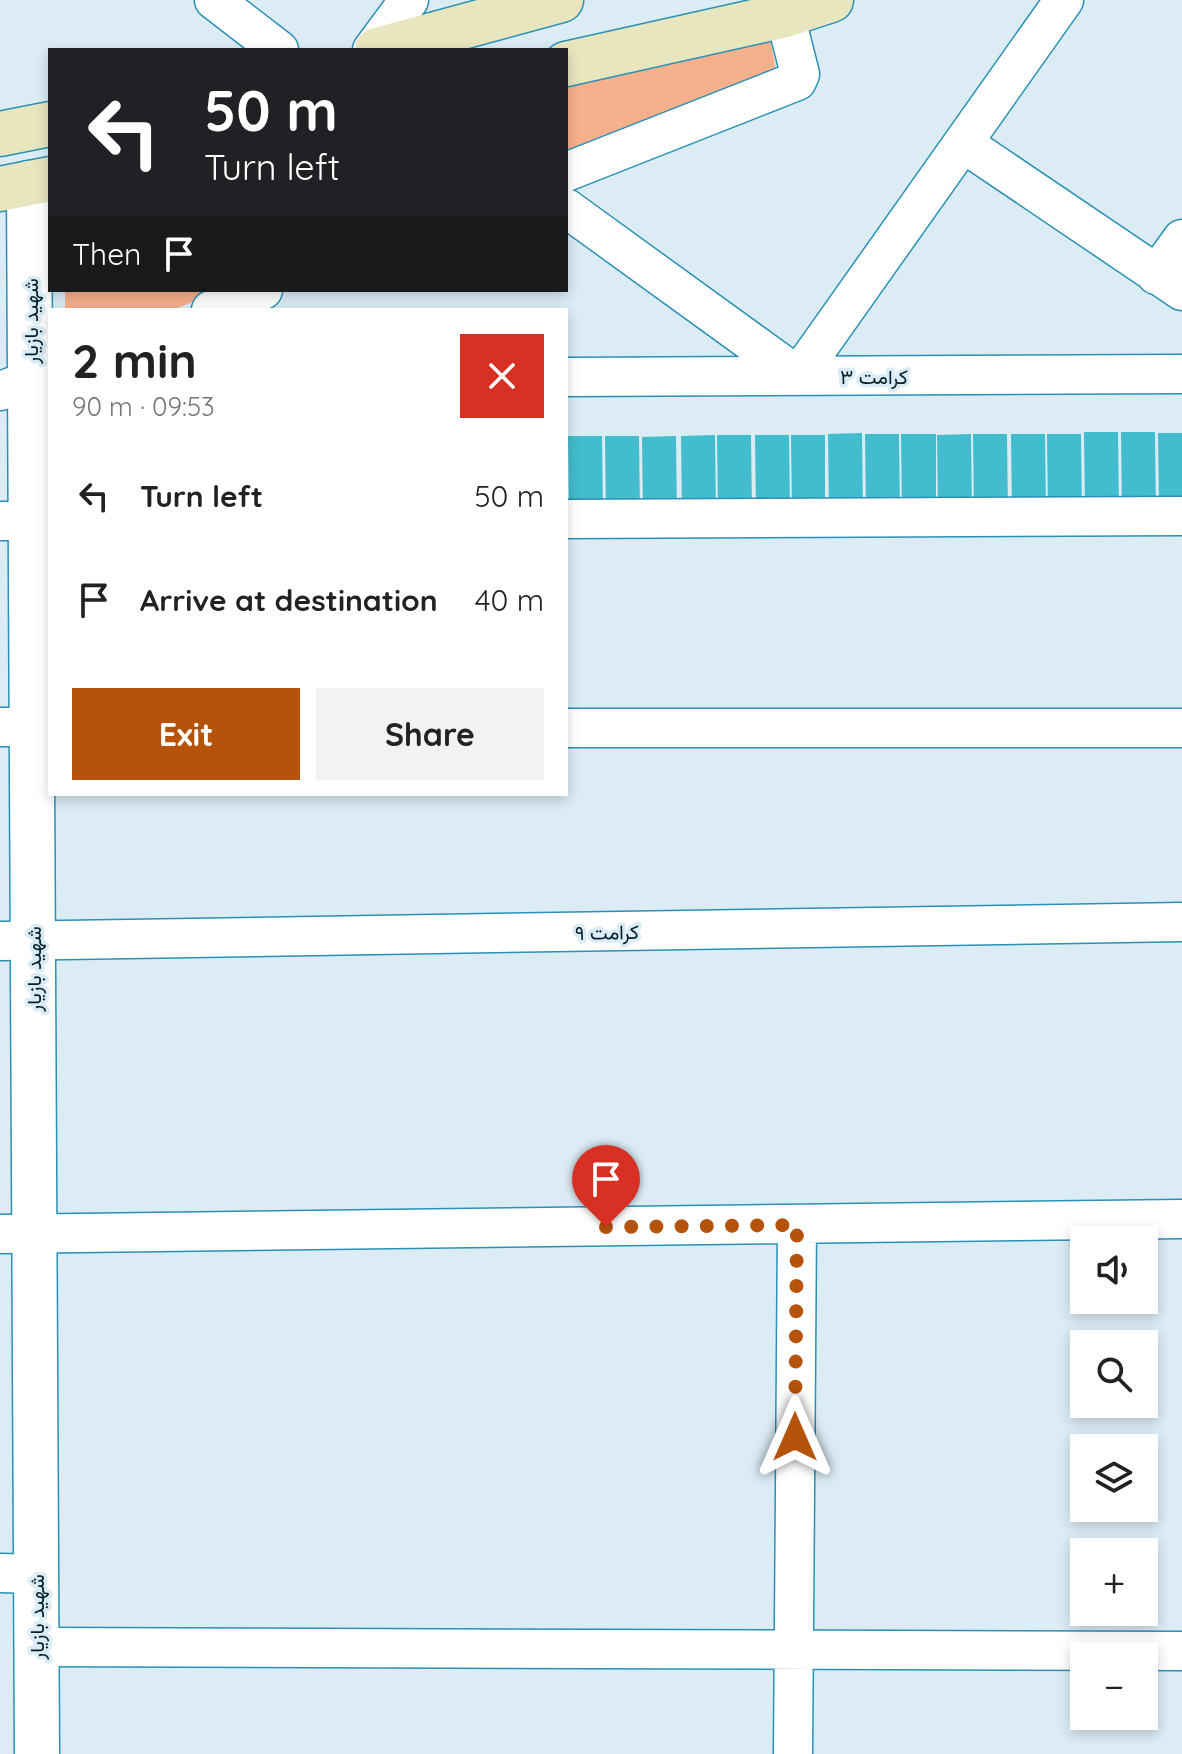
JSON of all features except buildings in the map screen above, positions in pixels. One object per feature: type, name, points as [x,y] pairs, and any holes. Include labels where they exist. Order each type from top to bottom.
[{"type":"main road","points":[[381,48],[561,0]]},
{"type":"main road","points":[[568,64],[785,15],[831,0]]},
{"type":"main road","points":[[0,134],[48,124]]},
{"type":"street","points":[[214,0],[276,48]]},
{"type":"street","points":[[375,48],[409,0]]},
{"type":"street","points":[[568,209],[798,376],[1064,0]]},
{"type":"street","points":[[568,171],[797,81],[800,74],[785,15]]},
{"type":"street","points":[[963,143],[1169,283],[1182,239]]},
{"type":"street","name":"شهید بازیار","points":[[26,184],[33,381],[27,521],[27,727],[16,941],[18,1574],[36,1647],[37,1754]]},
{"type":"street","points":[[216,308],[258,292]]},
{"type":"street","name":"کرامت ۳","points":[[568,377],[1182,374]]},
{"type":"street","points":[[568,519],[1182,516]]},
{"type":"street","points":[[568,728],[1182,728]]},
{"type":"street","name":"کرامت ۹","points":[[16,941],[1182,922]]},
{"type":"street","points":[[17,1234],[1182,1219]]},
{"type":"street","points":[[793,1754],[797,1225]]},
{"type":"street","points":[[36,1647],[1182,1651]]},
{"type":"shaded area","points":[[769,34],[777,74],[568,155],[568,84]]},
{"type":"shaded area","points":[[65,292],[218,292],[177,308],[65,308]]},
{"type":"route","points":[[606,1227],[797,1225],[795,1437]]}]
